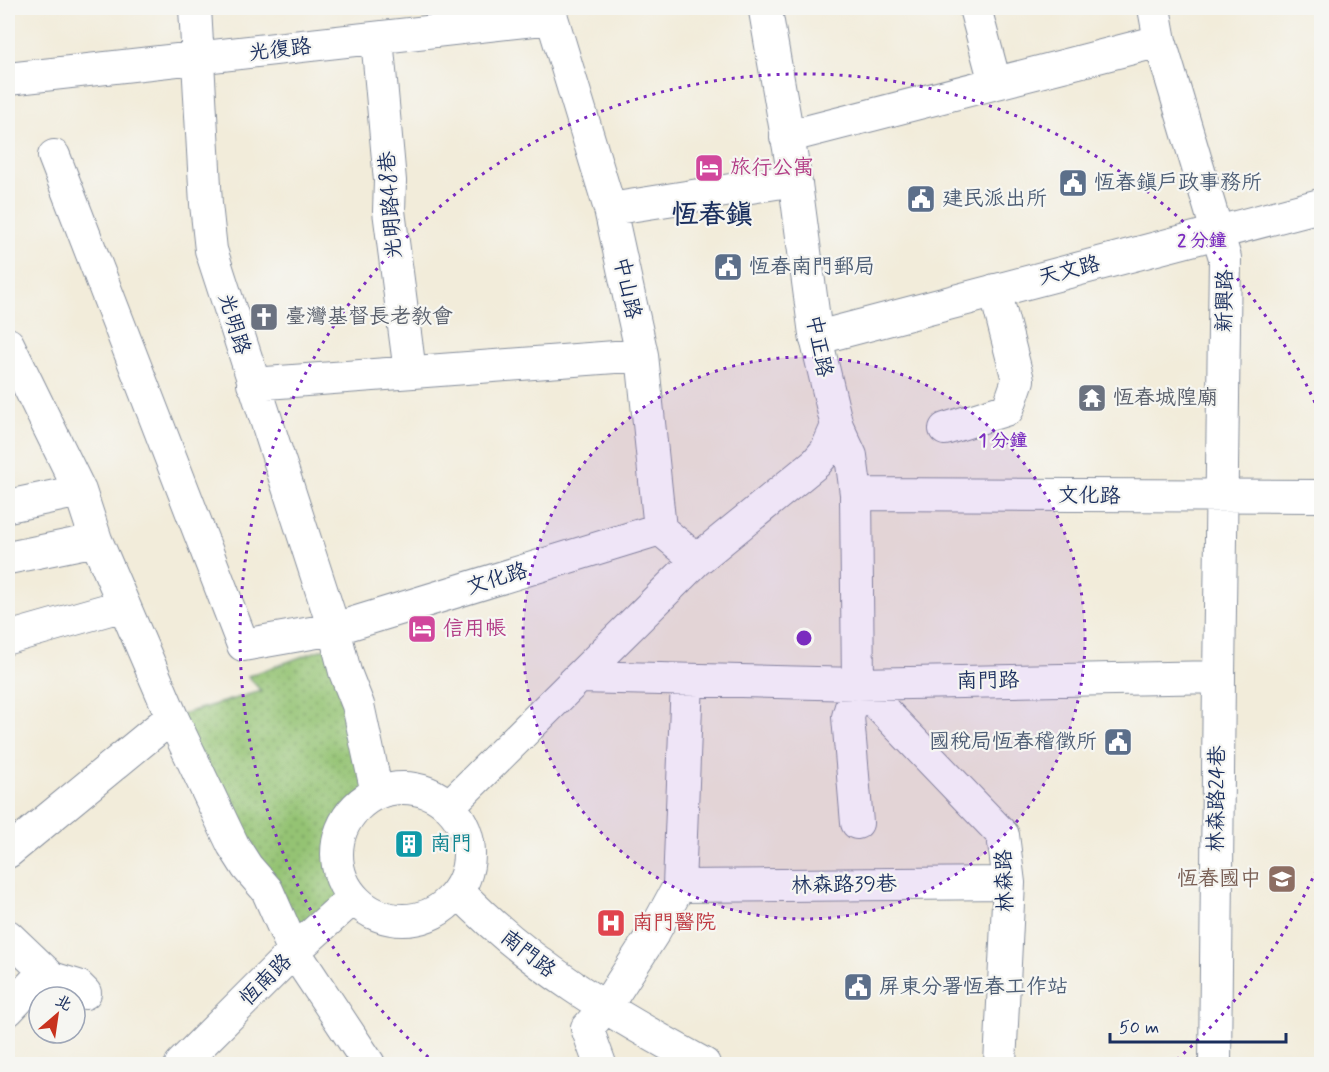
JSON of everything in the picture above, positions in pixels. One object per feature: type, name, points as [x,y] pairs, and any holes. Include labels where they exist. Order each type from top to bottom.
[{"type":"main road","name":"中正路","points":[[765,8],[795,180],[816,338]]},
{"type":"main road","name":"天文路","points":[[816,338],[1322,205]]},
{"type":"street","name":"光明路","points":[[195,8],[211,250],[334,629],[345,672],[358,705],[377,793]]},
{"type":"street","points":[[975,8],[995,83]]},
{"type":"street","name":"新興路","points":[[1154,8],[1160,41],[1226,258],[1222,498]]},
{"type":"street","name":"光復路","points":[[8,79],[377,38],[551,13]]},
{"type":"street","name":"中山路","points":[[551,13],[610,209],[642,355],[660,529]]},
{"type":"street","name":"光明路48巷","points":[[377,38],[390,181],[388,211],[410,372]]},
{"type":"street","points":[[786,137],[1160,41]]},
{"type":"street","points":[[54,156],[243,645],[334,629]]},
{"type":"street","points":[[610,209],[795,180]]},
{"type":"street","points":[[945,429],[1008,409],[1018,380],[994,290]]},
{"type":"street","name":"中正路","points":[[816,338],[837,426],[851,456],[856,494],[858,684],[848,717],[857,823]]},
{"type":"street","points":[[8,344],[80,491],[96,540],[172,717],[234,845],[247,867],[267,890],[294,951],[369,1065]]},
{"type":"street","points":[[253,384],[642,355]]},
{"type":"street","points":[[449,806],[697,560],[816,463],[826,451],[837,426]]},
{"type":"street","points":[[8,506],[80,491]]},
{"type":"street","name":"文化路","points":[[856,494],[1222,498],[1322,496]]},
{"type":"street","points":[[1219,677],[1222,498]]},
{"type":"street","points":[[660,529],[697,560]]},
{"type":"street","name":"文化路","points":[[334,629],[660,529]]},
{"type":"street","points":[[8,558],[96,540]]},
{"type":"street","points":[[8,638],[124,605]]},
{"type":"street","name":"南門路","points":[[579,677],[858,684],[1219,677]]},
{"type":"street","name":"林森路24巷","points":[[1215,1065],[1219,677]]},
{"type":"street","points":[[600,1065],[587,1028],[605,1008],[654,932],[679,886],[687,680]]},
{"type":"street","name":"林森路","points":[[858,684],[1003,835],[1009,883],[999,1065]]},
{"type":"street","points":[[8,852],[172,717]]},
{"type":"street","points":[[392,788],[423,791],[449,806],[459,818],[469,847],[467,870],[458,891],[436,912],[407,920],[378,915],[353,898],[342,880],[336,860],[338,839],[346,819],[359,804],[377,793],[392,788]]},
{"type":"street","name":"林森路39巷","points":[[679,886],[1009,883]]},
{"type":"street","name":"南門路","points":[[458,891],[489,924],[527,956],[605,1008],[704,1065]]},
{"type":"street","name":"恆南路","points":[[181,1065],[294,951],[353,898]]},
{"type":"street","points":[[8,936],[52,978],[75,985]]},
{"type":"street","points":[[8,1010],[45,971]]},
{"type":"green space","points":[[331,646],[376,799],[346,823],[336,860],[340,879],[350,896],[294,951],[172,717],[261,691],[248,676]]},
{"type":"place","name":"旅行公寓","points":[[709,168]]},
{"type":"place","name":"恆春鎮戶政事務所","points":[[1073,183]]},
{"type":"place","name":"建民派出所","points":[[921,199]]},
{"type":"place","name":"恆春南門郵局","points":[[728,267]]},
{"type":"place","name":"臺灣基督長老教會","points":[[264,317]]},
{"type":"place","name":"恆春城隍廟","points":[[1092,398]]},
{"type":"place","name":"信用帳","points":[[422,629]]},
{"type":"place","name":"國稅局恆春稽徵所","points":[[1118,742]]},
{"type":"place","name":"南門","points":[[409,844]]},
{"type":"place","name":"恆春國中","points":[[1282,879]]},
{"type":"place","name":"南門醫院","points":[[611,923]]},
{"type":"place","name":"屏東分署恆春工作站","points":[[858,987]]},
{"type":"district","name":"恆春鎮","points":[[712,215]]}]
